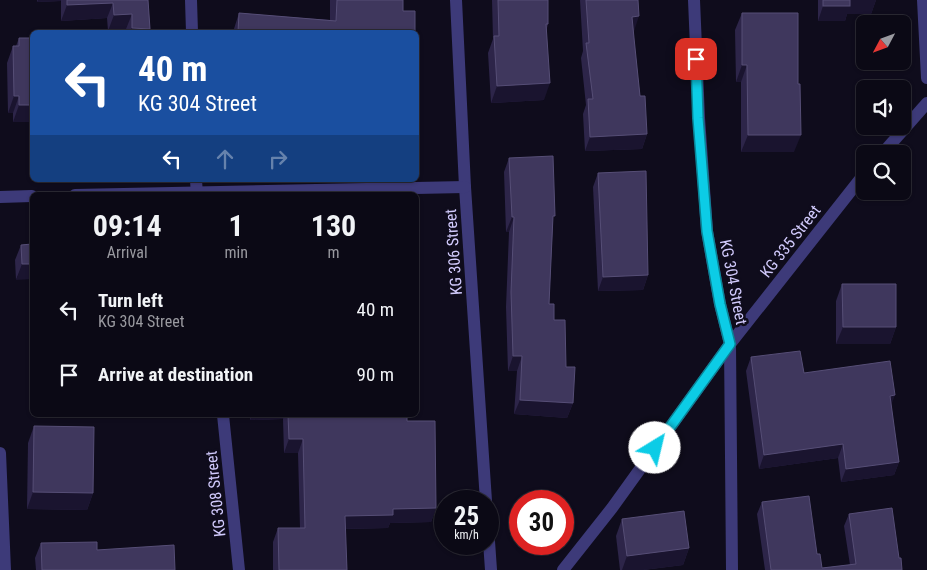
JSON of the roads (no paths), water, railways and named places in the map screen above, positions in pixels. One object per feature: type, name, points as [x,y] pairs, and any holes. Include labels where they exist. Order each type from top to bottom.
[{"type":"street","points":[[192,0],[192,30]]},
{"type":"street","name":"KG 306 Street","points":[[456,0],[465,187],[485,490]]},
{"type":"street","name":"KG 304 Street","points":[[694,0],[698,118],[707,231],[720,304],[730,344],[732,570]]},
{"type":"street","points":[[923,0],[927,78]]},
{"type":"street","points":[[890,145],[927,103]]},
{"type":"street","name":"KG 335 Street","points":[[562,570],[612,508],[730,344],[856,184]]},
{"type":"street","points":[[136,192],[197,189],[465,187]]},
{"type":"street","points":[[0,197],[30,196]]},
{"type":"street","name":"KG 308 Street","points":[[223,417],[240,570]]},
{"type":"street","points":[[0,453],[4,570]]},
{"type":"street","points":[[490,555],[491,570]]}]
